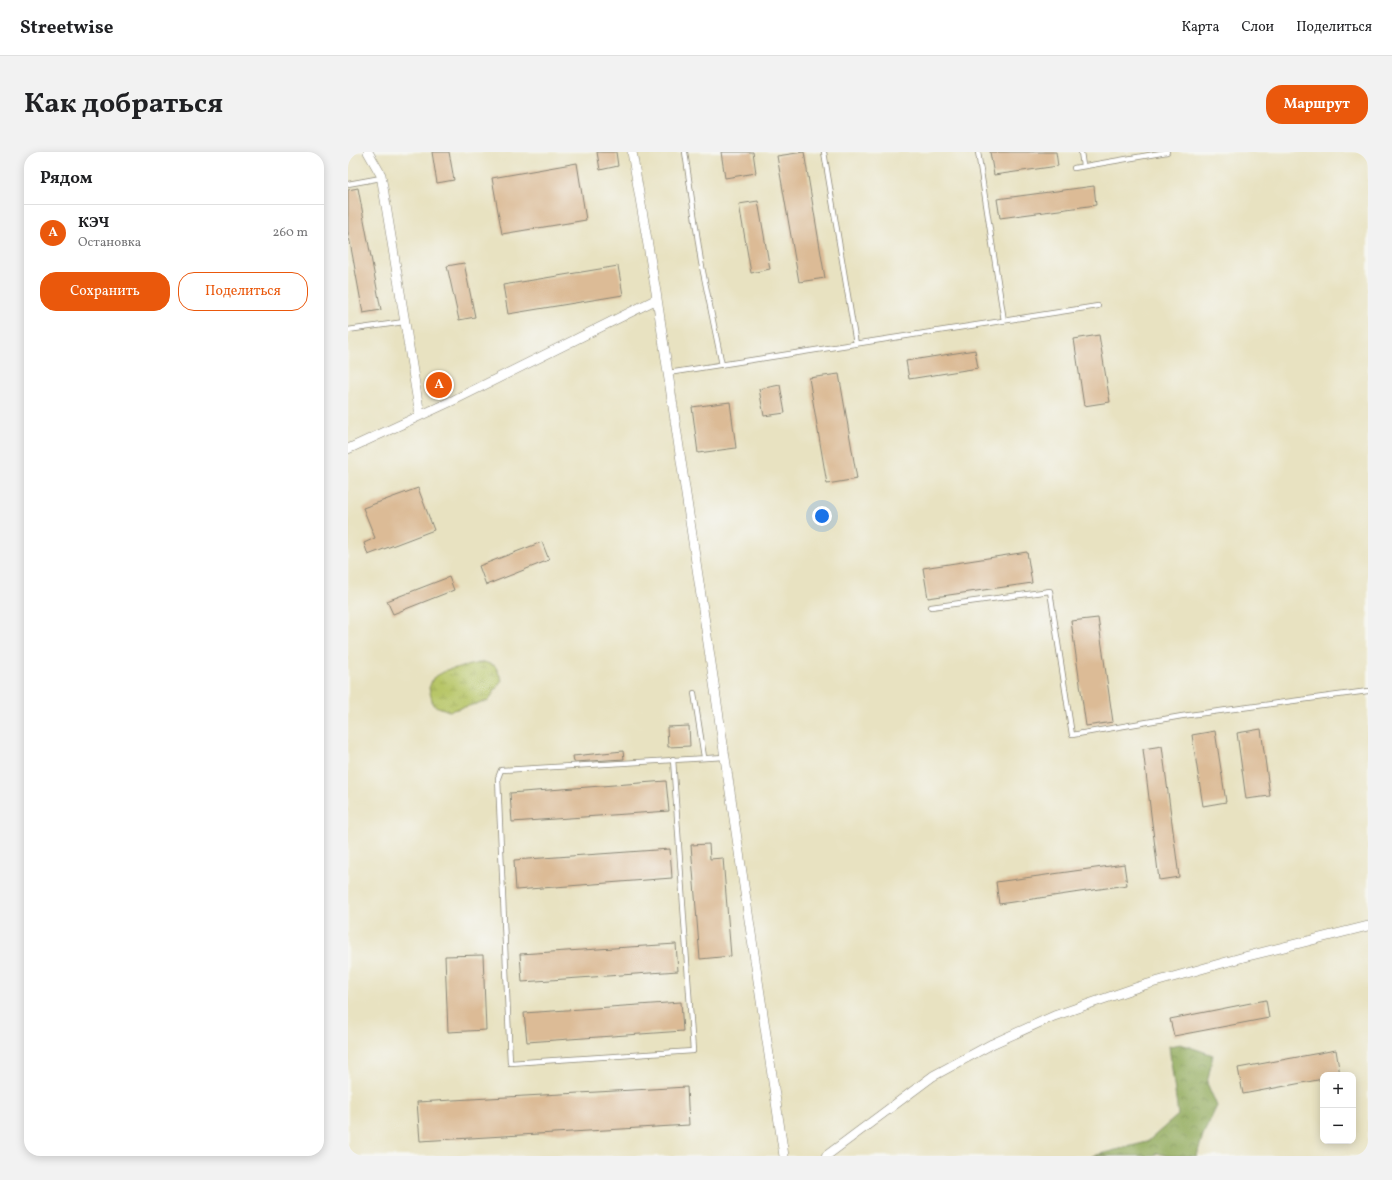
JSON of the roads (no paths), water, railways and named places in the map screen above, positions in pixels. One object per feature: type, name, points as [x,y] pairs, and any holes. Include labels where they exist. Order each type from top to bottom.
[{"type":"street","points":[[368,152],[381,178],[420,415]]},
{"type":"street","points":[[632,152],[668,373],[782,1156]]},
{"type":"street","points":[[348,449],[454,400],[656,299]]},
{"type":"street","points":[[826,1156],[933,1076],[992,1044],[1054,1016],[1156,982],[1244,957],[1368,926]]},
{"type":"lane","points":[[685,152],[701,262],[722,365]]},
{"type":"lane","points":[[824,152],[856,344]]},
{"type":"lane","points":[[978,152],[1004,321]]},
{"type":"lane","points":[[1082,152],[1083,166]]},
{"type":"lane","points":[[1074,168],[1167,152]]},
{"type":"lane","points":[[348,184],[381,178]]},
{"type":"lane","points":[[668,373],[1098,306]]},
{"type":"lane","points":[[348,330],[404,322]]},
{"type":"lane","points":[[930,606],[1050,591],[1072,734],[1182,716],[1368,691]]},
{"type":"lane","points":[[694,693],[704,757]]},
{"type":"lane","points":[[673,759],[693,1051],[510,1063],[498,778],[501,770],[704,757],[725,757]]},
{"type":"place","name":"КЭЧ","points":[[439,385]]}]
